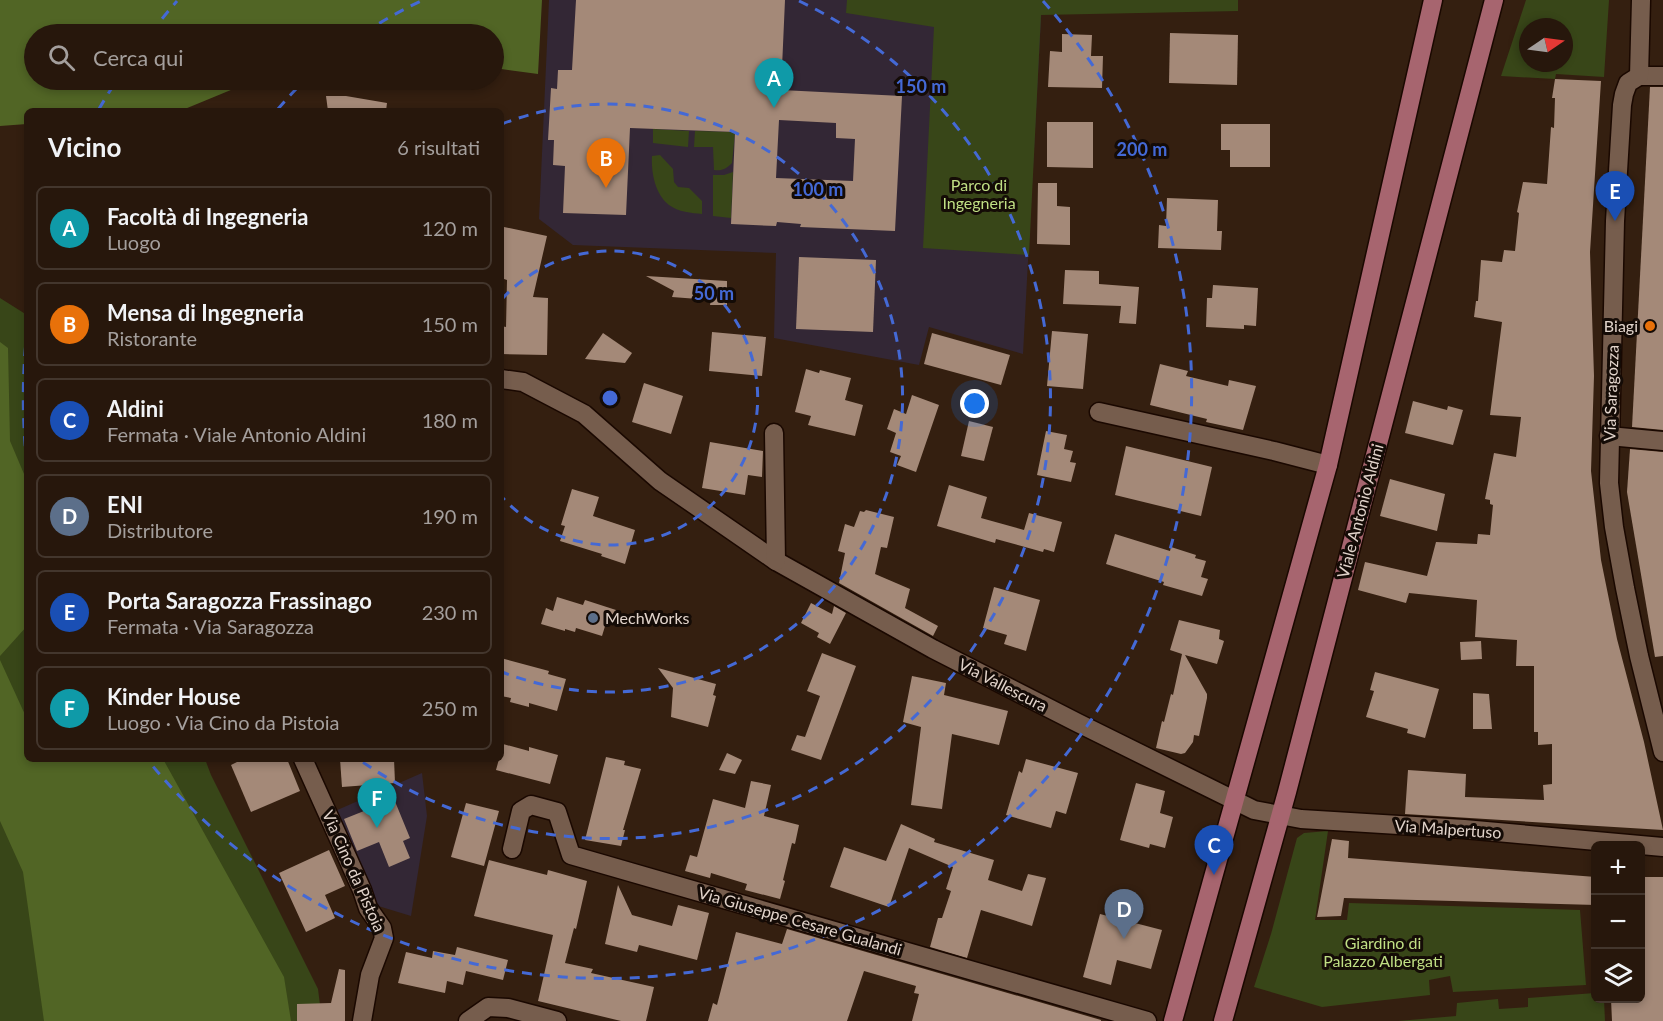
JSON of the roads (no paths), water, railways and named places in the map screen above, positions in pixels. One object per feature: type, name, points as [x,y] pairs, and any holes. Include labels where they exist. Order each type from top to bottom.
[{"type":"main road","points":[[1173,1021],[1328,465],[1433,0]]},
{"type":"main road","name":"Viale Antonio Aldini","points":[[1223,1021],[1280,815],[1494,0]]},
{"type":"street","points":[[1641,0],[1639,76],[1663,76]]},
{"type":"street","name":"Via Saragozza","points":[[1639,76],[1628,83],[1622,113],[1615,221],[1609,483],[1614,527],[1639,656],[1663,752]]},
{"type":"street","name":"Via Vallescura","points":[[504,379],[523,382],[584,414],[660,481],[776,561],[943,654],[1235,801]]},
{"type":"street","points":[[1099,412],[1328,465]]},
{"type":"street","points":[[774,433],[776,561]]},
{"type":"street","points":[[1610,436],[1663,441]]},
{"type":"street","name":"Via Cino da Pistoia","points":[[304,762],[368,908],[382,928],[384,938],[370,975],[362,1021]]},
{"type":"street","name":"Via Malpertuso","points":[[1235,801],[1254,810],[1301,819],[1464,829],[1663,847]]},
{"type":"street","name":"Via Giuseppe Cesare Gualandi","points":[[512,849],[521,811],[531,805],[557,812],[571,855],[1147,1021]]},
{"type":"street","points":[[468,1021],[488,1007],[508,1008],[557,1021]]},
{"type":"place","name":"Facoltà di Ingegneria","points":[[774,108]]},
{"type":"place","name":"Mensa di Ingegneria","points":[[606,188]]},
{"type":"place","name":"Porta Saragozza Frassinago","points":[[1615,221]]},
{"type":"place","name":"Biagi","points":[[1650,326]]},
{"type":"place","name":"MechWorks","points":[[593,618]]},
{"type":"place","name":"Kinder House","points":[[377,828]]},
{"type":"place","name":"Aldini","points":[[1214,875]]},
{"type":"place","name":"ENI","points":[[1124,939]]},
{"type":"park label","name":"Parco di Ingegneria","points":[[979,194]]},
{"type":"park label","name":"Giardino di Palazzo Albergati","points":[[1383,952]]}]
